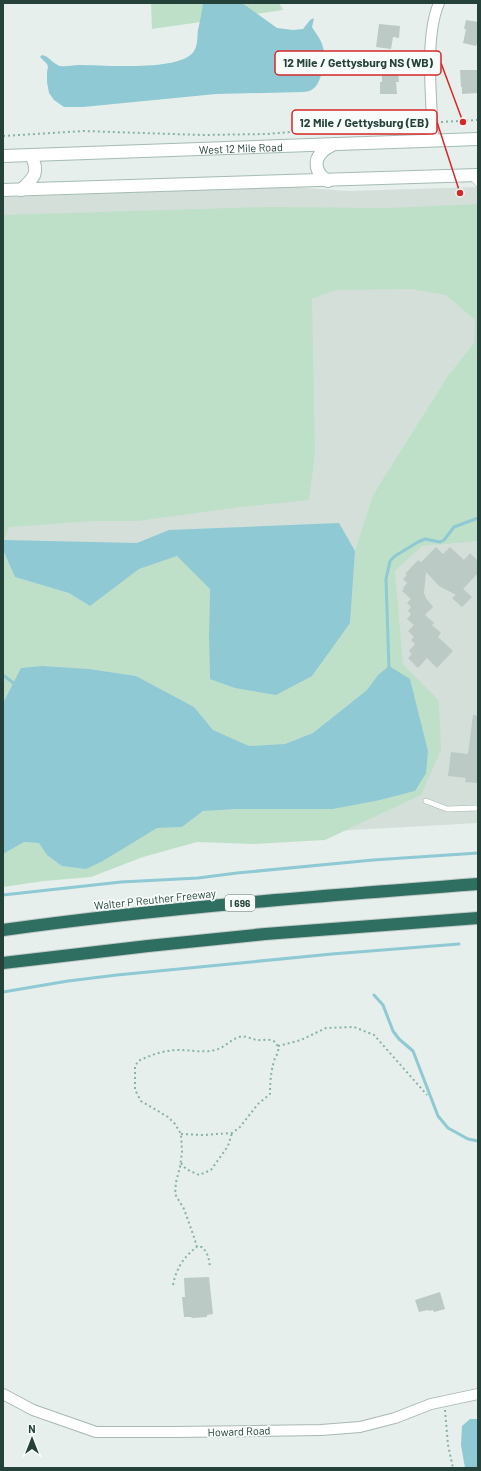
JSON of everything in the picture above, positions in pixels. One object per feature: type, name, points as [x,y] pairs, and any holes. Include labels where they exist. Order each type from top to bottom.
[{"type":"highway","name":"Walter P Reuther Freeway","points":[[3,930],[206,906],[478,884]]},
{"type":"highway","points":[[3,963],[265,934],[478,918]]},
{"type":"main road","name":"West 12 Mile Road","points":[[3,156],[478,139]]},
{"type":"main road","points":[[328,181],[317,171],[317,162],[319,156],[324,150],[335,144]]},
{"type":"main road","points":[[21,190],[31,181],[36,172],[35,162],[31,155]]},
{"type":"main road","points":[[3,190],[475,178]]},
{"type":"street","points":[[434,140],[430,53],[435,11],[439,3]]},
{"type":"street","name":"Howard Road","points":[[3,1394],[33,1410],[96,1432],[207,1432],[321,1430],[360,1427],[395,1418],[431,1404],[478,1394]]},
{"type":"lane","points":[[426,802],[447,808],[478,808]]},
{"type":"path","points":[[3,136],[84,131],[202,135],[267,134],[406,122],[478,120]]},
{"type":"path","points":[[278,1046],[301,1040],[326,1028],[354,1027],[374,1035],[427,1095]]},
{"type":"path","points":[[181,1134],[232,1133],[240,1127],[258,1104],[270,1094],[270,1079],[278,1052],[278,1046],[274,1041],[267,1039],[258,1040],[243,1036],[216,1050],[205,1052],[177,1050],[163,1051],[138,1061],[135,1067],[135,1090],[141,1101],[168,1117],[175,1124],[181,1134],[181,1164],[176,1182],[175,1194],[184,1209],[197,1247]]},
{"type":"path","points":[[181,1164],[186,1169],[199,1175],[211,1170],[228,1146],[232,1133]]},
{"type":"path","points":[[173,1285],[175,1276],[182,1262],[197,1247],[202,1247],[205,1250],[209,1258],[210,1268]]},
{"type":"path","points":[[444,1401],[448,1445],[453,1468]]},
{"type":"shaded area","points":[[291,187],[349,191],[478,187],[478,823],[245,836],[3,866],[3,197]]},
{"type":"green space","points":[[151,3],[279,3],[283,10],[152,29]]},
{"type":"green space","points":[[478,204],[478,541],[422,546],[395,571],[403,664],[439,701],[441,750],[421,795],[325,840],[254,844],[197,842],[143,857],[91,877],[44,881],[3,887],[3,854],[24,842],[39,843],[47,855],[103,861],[157,828],[182,827],[203,811],[237,809],[333,809],[380,800],[415,791],[428,751],[410,679],[378,675],[367,690],[313,733],[285,744],[249,746],[213,730],[194,707],[136,676],[89,669],[42,666],[21,668],[3,703],[3,550],[15,577],[69,593],[90,606],[139,569],[177,556],[210,589],[210,679],[350,623],[355,551],[373,495],[448,376],[474,343],[475,320],[446,295],[411,289],[336,290],[312,299],[315,454],[309,500],[241,507],[138,521],[95,521],[9,527],[3,544],[3,215],[268,207],[389,208]]},
{"type":"water","points":[[203,3],[239,3],[245,5],[277,28],[293,30],[303,29],[310,20],[314,18],[312,27],[321,42],[324,56],[319,82],[311,90],[304,92],[216,94],[83,107],[64,107],[54,100],[49,93],[47,82],[48,67],[40,57],[42,55],[60,66],[158,65],[187,58],[194,51],[196,46]]},
{"type":"water","points":[[339,523],[355,551],[350,623],[312,676],[276,695],[235,688],[210,679],[210,589],[177,556],[139,569],[90,606],[69,593],[15,577],[3,550],[4,540],[137,543],[169,530]]},
{"type":"water","points":[[42,666],[89,669],[136,676],[194,707],[213,730],[249,746],[285,744],[313,733],[367,690],[378,675],[389,666],[410,679],[428,751],[426,773],[415,791],[380,800],[333,809],[237,809],[203,811],[182,827],[157,828],[103,861],[86,869],[62,866],[47,855],[39,843],[24,842],[3,854],[3,703],[21,668]]},
{"type":"water","points":[[470,1419],[478,1419],[478,1468],[465,1468],[461,1445],[462,1426]]},
{"type":"building","points":[[466,20],[478,22],[478,40],[476,46],[463,43]]},
{"type":"building","points":[[379,24],[400,26],[399,38],[393,37],[391,49],[376,47]]},
{"type":"building","points":[[460,70],[478,70],[478,93],[462,94]]},
{"type":"building","points":[[398,71],[399,82],[396,82],[397,94],[380,94],[382,72]]},
{"type":"building","points":[[436,547],[443,554],[450,547],[464,560],[470,553],[478,561],[478,573],[463,589],[472,597],[462,607],[452,598],[456,595],[439,586],[426,572],[424,593],[433,607],[425,615],[434,623],[432,625],[441,633],[438,637],[453,651],[437,668],[427,658],[418,668],[408,658],[412,654],[409,651],[415,644],[411,640],[414,637],[408,631],[414,625],[407,619],[411,614],[408,611],[411,607],[407,603],[411,599],[402,591],[407,583],[403,579],[407,575],[405,574],[418,560],[421,562]]},
{"type":"building","points":[[473,715],[478,716],[478,783],[465,782],[466,778],[448,776],[451,752],[468,754]]},
{"type":"building","points":[[209,1277],[213,1314],[207,1315],[207,1317],[184,1317],[182,1297],[185,1297],[184,1278]]},
{"type":"building","points":[[440,1292],[445,1309],[434,1312],[433,1310],[428,1310],[419,1312],[415,1300]]},
{"type":"waterway","points":[[389,669],[386,579],[390,561],[395,556],[425,539],[440,542],[444,540],[454,527],[478,518]]},
{"type":"waterway","points":[[3,675],[16,685]]},
{"type":"waterway","points":[[3,895],[121,882],[198,878],[373,860],[478,853]]},
{"type":"waterway","points":[[3,992],[68,981],[117,975],[332,954],[459,944]]},
{"type":"waterway","points":[[374,995],[383,1005],[393,1031],[399,1039],[413,1051],[438,1116],[448,1128],[468,1139],[478,1141]]},
{"type":"place","name":"12 Mile / Gettysburg NS (WB)","points":[[463,122]]},
{"type":"place","name":"12 Mile / Gettysburg (EB)","points":[[460,193]]}]
